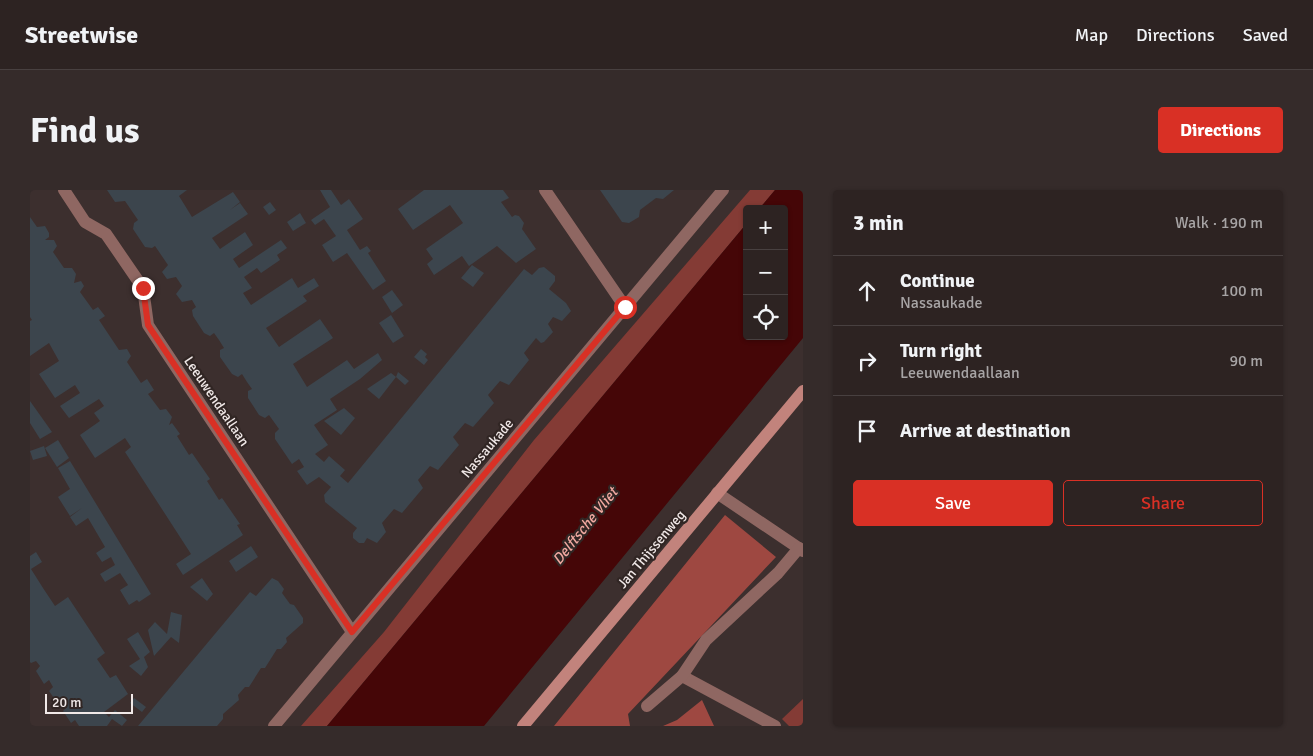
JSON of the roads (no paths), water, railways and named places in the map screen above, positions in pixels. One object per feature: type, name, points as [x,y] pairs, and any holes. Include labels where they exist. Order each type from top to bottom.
[{"type":"street","name":"Leeuwendaallaan","points":[[64,190],[85,222],[106,234],[143,288],[148,325],[352,632]]},
{"type":"street","points":[[545,190],[625,307]]},
{"type":"street","name":"Nassaukade","points":[[274,726],[723,190]]},
{"type":"street","name":"Jan Thijssenweg","points":[[523,726],[803,391]]},
{"type":"street","points":[[647,706],[682,676],[706,640],[801,550],[717,493]]},
{"type":"street","points":[[682,676],[775,726]]},
{"type":"water","name":"Delftsche Vliet","points":[[775,190],[803,190],[803,338],[484,726],[327,726],[743,228],[743,340],[788,340],[788,205],[762,205]]}]
